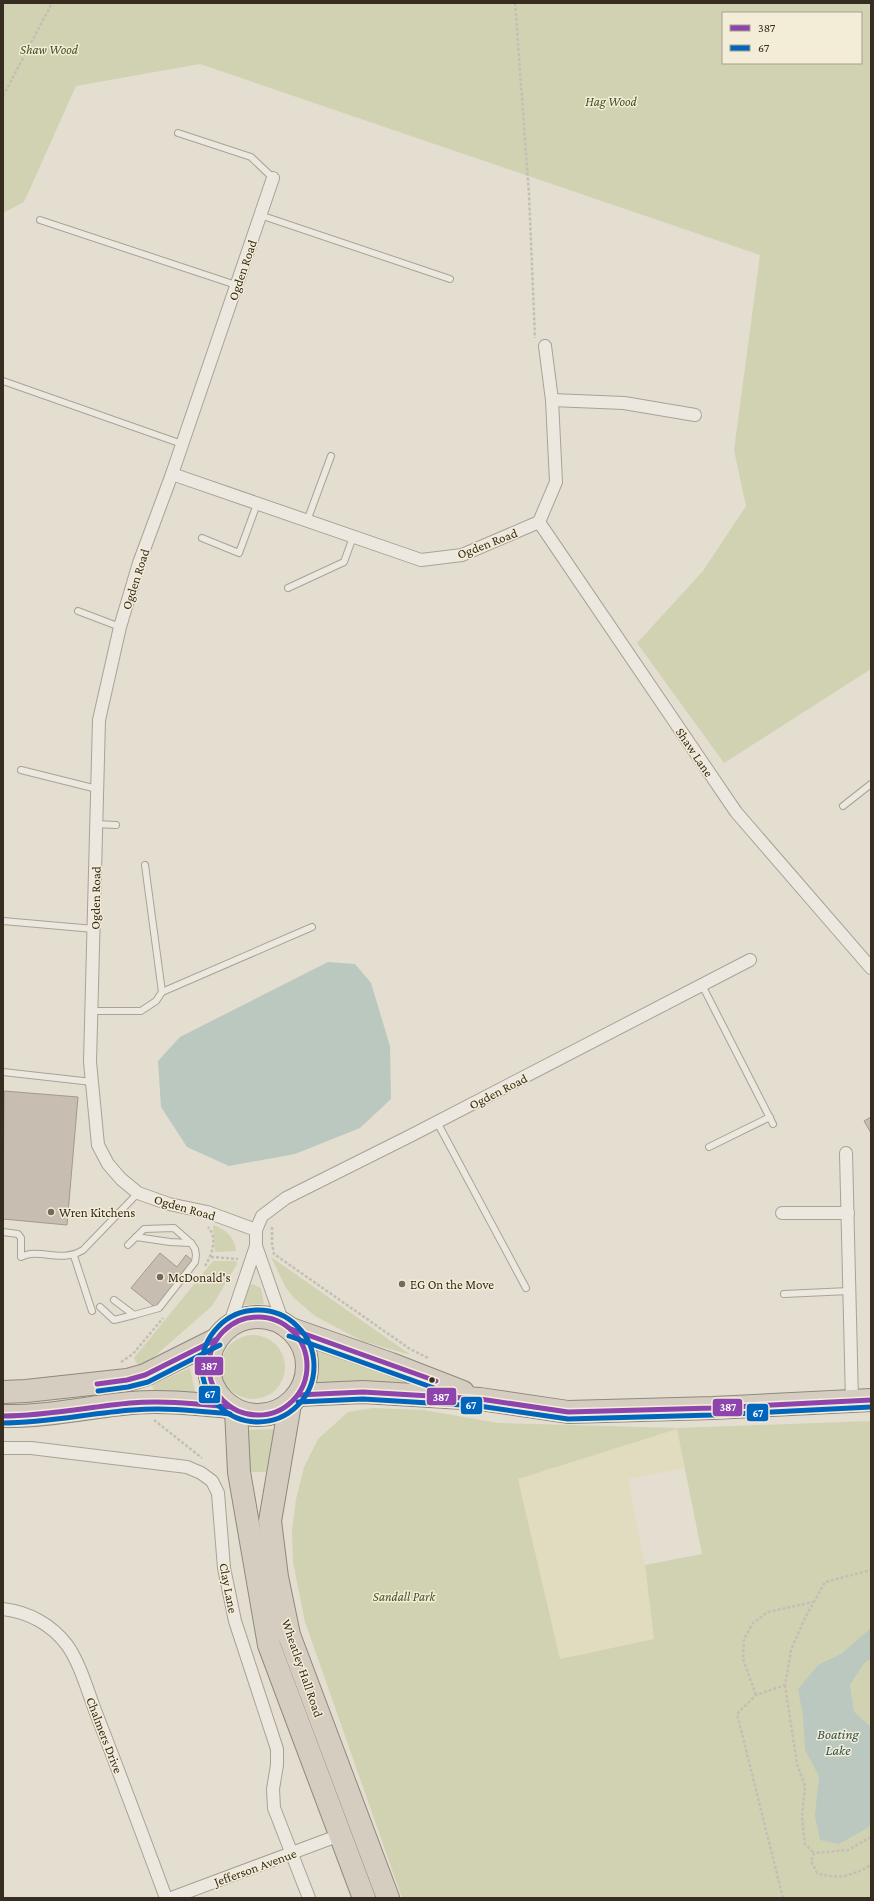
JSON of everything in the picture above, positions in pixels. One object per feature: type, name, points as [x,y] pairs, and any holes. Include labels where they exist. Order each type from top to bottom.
[{"type":"highway","points":[[3,1392],[26,1392],[127,1380],[145,1375],[223,1333],[246,1318],[256,1317],[270,1318],[287,1326],[391,1364],[480,1399]]},
{"type":"highway","points":[[223,1333],[210,1357],[210,1376],[218,1394],[234,1408],[245,1413],[264,1415],[282,1409],[294,1400],[306,1379],[307,1361],[302,1344],[287,1326]]},
{"type":"highway","points":[[294,1400],[363,1392],[480,1399],[568,1412],[713,1408],[862,1400]]},
{"type":"highway","name":"Wheatley Hall Road","points":[[294,1400],[270,1521],[277,1577],[290,1635],[388,1898]]},
{"type":"highway","points":[[3,1416],[28,1416],[132,1403],[182,1402],[234,1408]]},
{"type":"highway","name":"Wheatley Hall Road","points":[[234,1408],[239,1472],[269,1645],[364,1898]]},
{"type":"street","name":"Ogden Road","points":[[256,1230],[207,1212],[169,1204],[138,1193],[121,1179],[108,1164],[98,1145],[90,1062],[99,720],[120,627],[139,563],[172,474],[273,178]]},
{"type":"street","points":[[539,522],[556,482],[552,400],[545,346]]},
{"type":"street","points":[[552,400],[624,403],[694,415]]},
{"type":"street","name":"Ogden Road","points":[[172,474],[421,560],[462,554],[539,522]]},
{"type":"street","name":"Shaw Lane","points":[[539,522],[736,812],[871,968]]},
{"type":"street","name":"Ogden Road","points":[[223,1333],[256,1246],[256,1230],[262,1216],[279,1201],[437,1122],[750,960]]},
{"type":"street","points":[[846,1153],[850,1291],[862,1400]]},
{"type":"street","points":[[782,1214],[848,1213]]},
{"type":"street","name":"Ogden Road","points":[[256,1246],[287,1326]]},
{"type":"street","name":"Clay Lane","points":[[3,1448],[31,1448],[187,1467],[201,1473],[212,1481],[218,1493],[224,1568],[235,1621],[277,1749],[277,1765],[273,1789],[274,1808],[309,1898]]},
{"type":"street","name":"Chalmers Drive","points":[[3,1609],[30,1615],[50,1627],[67,1646],[75,1660],[166,1898]]},
{"type":"street","name":"Jefferson Avenue","points":[[170,1898],[340,1835]]},
{"type":"lane","points":[[178,133],[251,157],[273,178]]},
{"type":"lane","points":[[260,215],[450,279]]},
{"type":"lane","points":[[40,220],[236,285]]},
{"type":"lane","points":[[3,381],[182,444]]},
{"type":"lane","points":[[307,521],[330,456]]},
{"type":"lane","points":[[202,538],[239,553],[257,504]]},
{"type":"lane","points":[[288,588],[344,562],[353,537]]},
{"type":"lane","points":[[78,611],[120,627]]},
{"type":"lane","points":[[21,770],[97,789]]},
{"type":"lane","points":[[843,806],[871,784]]},
{"type":"lane","points":[[96,824],[116,825]]},
{"type":"lane","points":[[145,865],[162,992]]},
{"type":"lane","points":[[3,921],[94,929]]},
{"type":"lane","points":[[91,1011],[141,1011],[156,1001],[162,992],[312,927]]},
{"type":"lane","points":[[702,985],[773,1124]]},
{"type":"lane","points":[[3,1072],[92,1082]]},
{"type":"lane","points":[[709,1147],[770,1117]]},
{"type":"lane","points":[[437,1122],[526,1288]]},
{"type":"lane","points":[[3,1232],[18,1234],[21,1238],[21,1257],[31,1253],[62,1257],[74,1256],[83,1250],[138,1193]]},
{"type":"lane","points":[[100,1307],[114,1320],[159,1308],[195,1262],[196,1249],[174,1228],[144,1228],[128,1245]]},
{"type":"lane","points":[[136,1237],[170,1242],[191,1243]]},
{"type":"lane","points":[[74,1256],[92,1311]]},
{"type":"lane","points":[[784,1294],[850,1291]]},
{"type":"lane","points":[[114,1300],[134,1315]]},
{"type":"path","points":[[3,96],[52,3]]},
{"type":"path","points":[[515,3],[529,194],[535,348],[545,346]]},
{"type":"path","points":[[279,1201],[271,1234],[274,1254],[410,1350],[431,1359]]},
{"type":"path","points":[[148,1418],[162,1426],[203,1460]]},
{"type":"path","points":[[814,1853],[805,1844],[802,1817],[805,1786],[797,1764],[785,1685],[790,1650],[825,1582],[871,1570]]},
{"type":"path","points":[[756,1695],[743,1659],[744,1639],[753,1623],[768,1612],[814,1602]]},
{"type":"path","points":[[783,1898],[737,1714],[756,1695],[785,1685]]},
{"type":"path","points":[[814,1853],[848,1850],[871,1837]]},
{"type":"path","points":[[814,1853],[811,1861],[817,1873],[832,1878],[857,1873],[871,1865]]},
{"type":"shaded area","points":[[677,1428],[685,1468],[628,1479],[645,1565],[654,1639],[560,1659],[518,1479]]},
{"type":"green space","points":[[3,3],[871,3],[871,669],[724,763],[637,643],[703,571],[746,506],[734,450],[760,255],[200,64],[76,86],[24,202],[3,213]]},
{"type":"green space","points":[[213,1225],[229,1234],[234,1242],[236,1251],[215,1252]]},
{"type":"green space","points":[[271,1257],[411,1355],[362,1341],[315,1316],[293,1297],[285,1286]]},
{"type":"green space","points":[[213,1261],[236,1261],[237,1264],[212,1306],[140,1369],[134,1358]]},
{"type":"green space","points":[[252,1284],[261,1288],[264,1304],[242,1305],[245,1290]]},
{"type":"green space","points":[[253,1335],[271,1341],[279,1349],[285,1367],[279,1385],[271,1393],[253,1399],[235,1393],[227,1385],[221,1367],[227,1349],[235,1341]]},
{"type":"green space","points":[[313,1346],[371,1363],[405,1384],[315,1385],[318,1374]]},
{"type":"green space","points":[[190,1368],[195,1392],[155,1394],[152,1385]]},
{"type":"green space","name":"Sandall Park","points":[[373,1408],[424,1410],[498,1423],[677,1428],[871,1421],[871,1898],[402,1898],[305,1622],[293,1562],[292,1530],[296,1499],[304,1467],[318,1439],[348,1412]],"holes":[[[677,1429],[702,1554],[645,1565],[654,1639],[560,1659],[518,1479]]]},
{"type":"green space","points":[[274,1429],[266,1472],[247,1472],[245,1430]]},
{"type":"water","points":[[328,962],[355,964],[371,983],[390,1046],[391,1099],[360,1128],[295,1154],[229,1166],[187,1147],[161,1107],[158,1061],[180,1037]]},
{"type":"water","name":"Boating Lake","points":[[871,1628],[871,1659],[864,1663],[850,1685],[854,1712],[871,1727],[871,1822],[869,1827],[839,1844],[820,1840],[815,1816],[819,1776],[805,1750],[803,1716],[798,1689],[818,1665],[841,1654]]},
{"type":"building","points":[[4,1091],[78,1097],[67,1225],[3,1219]]},
{"type":"building","points":[[871,1117],[871,1133],[864,1121]]},
{"type":"building","name":"McDonald's","points":[[160,1253],[177,1267],[186,1255],[193,1261],[156,1308],[131,1288]]},
{"type":"transit line","name":"67","points":[[258,1310],[279,1314],[298,1326],[310,1345],[314,1366],[310,1387],[298,1406],[279,1418],[258,1422],[237,1418],[218,1406],[206,1387],[202,1366],[206,1345],[218,1326],[237,1314],[258,1310]]},
{"type":"transit line","name":"387","points":[[258,1317],[277,1321],[293,1331],[303,1347],[307,1366],[303,1385],[293,1401],[277,1411],[258,1415],[239,1411],[223,1401],[213,1385],[209,1366],[213,1347],[223,1331],[239,1321],[258,1317]]},
{"type":"transit line","name":"387","points":[[291,1329],[436,1381]]},
{"type":"transit line","name":"67","points":[[289,1336],[434,1388]]},
{"type":"transit line","name":"387","points":[[97,1384],[127,1380],[145,1375],[217,1339]]},
{"type":"transit line","name":"67","points":[[98,1391],[128,1387],[148,1382],[220,1345]]},
{"type":"transit line","name":"387","points":[[298,1395],[363,1392],[480,1399],[568,1412],[713,1408],[871,1400]]},
{"type":"transit line","name":"67","points":[[298,1402],[363,1399],[479,1406],[568,1419],[713,1415],[871,1407]]},
{"type":"transit line","name":"387","points":[[3,1416],[35,1415],[143,1402],[231,1407]]},
{"type":"transit line","name":"67","points":[[3,1423],[19,1423],[145,1409],[230,1414]]},
{"type":"place","name":"Wren Kitchens","points":[[51,1212]]},
{"type":"place","name":"McDonald's","points":[[160,1277]]},
{"type":"place","name":"EG On the Move","points":[[402,1284]]},
{"type":"park label","name":"Shaw Wood","points":[[49,49]]},
{"type":"park label","name":"Hag Wood","points":[[611,101]]}]
